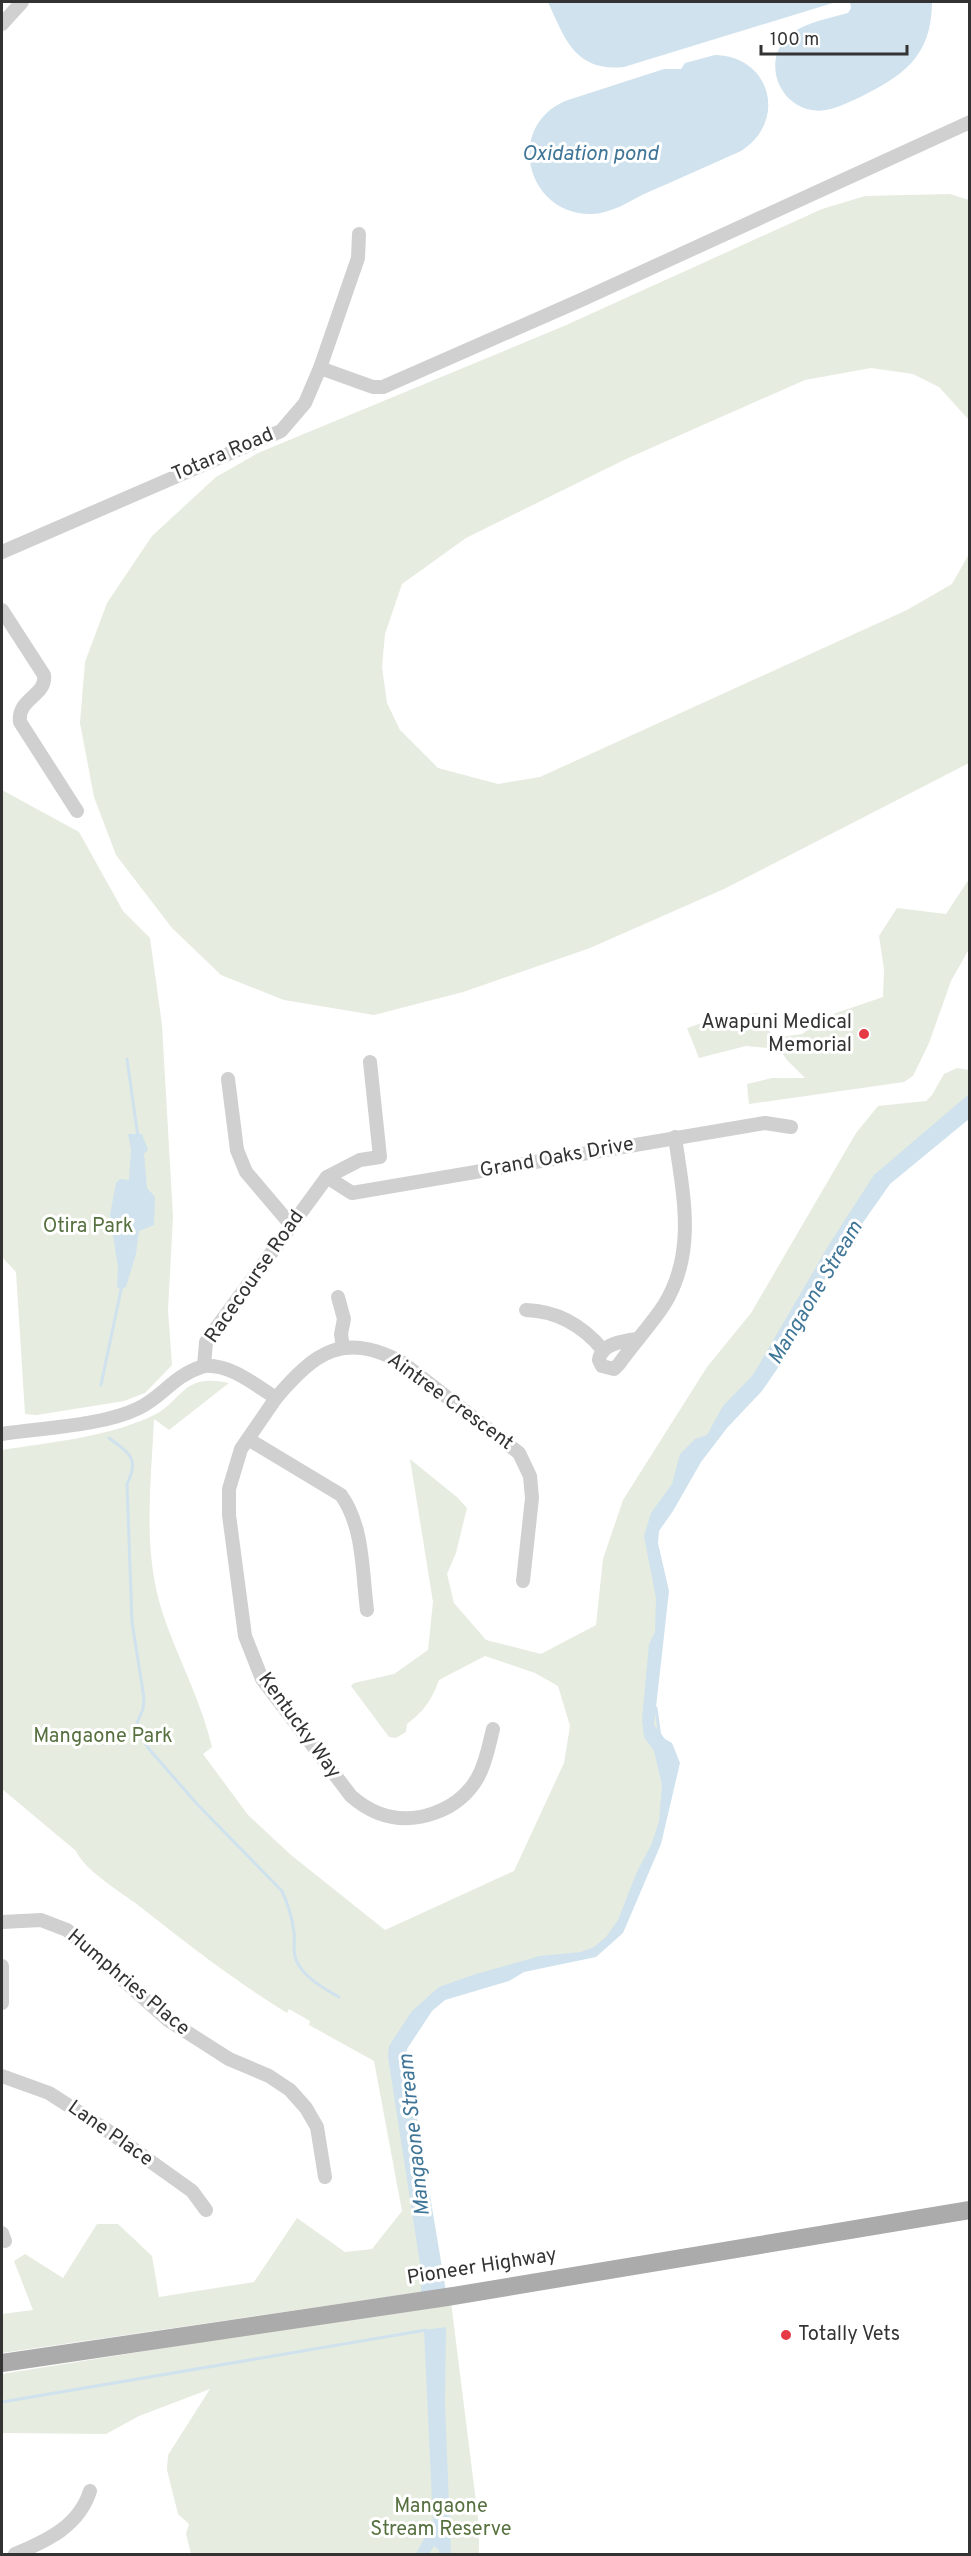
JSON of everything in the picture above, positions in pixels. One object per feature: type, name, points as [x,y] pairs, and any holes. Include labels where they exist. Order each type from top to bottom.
[{"type":"main road","name":"Pioneer Highway","points":[[2,2363],[447,2297],[969,2211]]},
{"type":"street","points":[[2,24],[22,2]]},
{"type":"street","points":[[320,368],[373,387],[383,387],[581,300],[969,122]]},
{"type":"street","name":"Totara Road","points":[[2,552],[281,431],[305,403],[320,368],[357,264],[359,234]]},
{"type":"street","points":[[2,610],[45,680],[39,691],[25,702],[19,715],[20,722],[77,811]]},
{"type":"street","name":"Racecourse Road","points":[[2,1434],[126,1414],[148,1403],[185,1373],[204,1366],[206,1342],[327,1177],[360,1160],[380,1157],[370,1062]]},
{"type":"street","points":[[228,1079],[237,1150],[246,1172],[291,1225]]},
{"type":"street","name":"Grand Oaks Drive","points":[[327,1177],[352,1193],[765,1123],[791,1126]]},
{"type":"street","points":[[637,1339],[617,1342],[603,1350],[599,1360],[602,1366],[614,1369],[664,1305],[680,1268],[684,1250],[686,1212],[675,1137]]},
{"type":"street","points":[[338,1297],[344,1319],[341,1334],[343,1348]]},
{"type":"street","points":[[526,1310],[546,1310],[572,1323],[603,1350]]},
{"type":"street","name":"Aintree Crescent","points":[[276,1398],[317,1357],[332,1350],[369,1349],[386,1354],[403,1363],[519,1453],[530,1476],[532,1498],[523,1581]]},
{"type":"street","points":[[204,1366],[214,1366],[234,1372],[276,1398]]},
{"type":"street","name":"Kentucky Way","points":[[276,1398],[236,1460],[231,1475],[228,1501],[245,1636],[262,1678],[339,1782],[351,1796],[378,1814],[402,1818],[434,1814],[460,1799],[471,1788],[485,1762],[493,1729]]},
{"type":"street","points":[[248,1439],[341,1495],[350,1508],[357,1527],[367,1610]]},
{"type":"street","name":"Humphries Place","points":[[2,1922],[41,1920],[67,1930],[168,2020],[229,2059],[269,2076],[290,2090],[306,2108],[317,2127],[325,2177]]},
{"type":"street","points":[[2,1966],[2,2004]]},
{"type":"street","name":"Lane Place","points":[[2,2076],[50,2093],[99,2125],[192,2191],[206,2210]]},
{"type":"street","points":[[15,2554],[66,2528],[86,2504],[90,2491]]},
{"type":"green space","points":[[950,194],[969,200],[969,420],[939,387],[913,374],[871,368],[805,380],[626,459],[466,538],[402,584],[385,634],[382,667],[387,703],[400,730],[438,768],[498,784],[540,777],[907,610],[952,584],[969,554],[969,763],[724,889],[590,948],[463,992],[374,1015],[284,1000],[221,975],[172,928],[116,855],[94,797],[80,723],[85,662],[107,603],[152,536],[216,477],[258,453],[564,326],[822,209],[865,196]]},
{"type":"green space","name":"Otira Park","points":[[2,790],[79,832],[123,911],[150,938],[162,1025],[173,1217],[168,1310],[172,1365],[145,1393],[124,1401],[37,1415],[25,1414],[16,1272],[2,1257]]},
{"type":"green space","points":[[969,879],[969,949],[951,981],[929,1043],[913,1076],[904,1082],[749,1104],[747,1084],[772,1078],[805,1078],[779,1049],[746,1046],[699,1058],[687,1028],[720,1017],[758,1013],[774,1038],[802,1034],[830,1015],[883,997],[884,969],[879,936],[897,908],[946,914]]},
{"type":"green space","name":"Mangaone Park","points":[[957,1068],[970,1070],[969,1111],[878,1194],[702,1452],[655,1535],[664,1594],[655,1698],[665,1764],[662,1825],[643,1879],[600,1953],[518,1972],[451,1991],[428,2010],[401,2050],[434,2290],[2,2353],[2,2314],[33,2310],[14,2261],[25,2254],[63,2278],[97,2224],[118,2224],[152,2256],[159,2297],[254,2282],[297,2218],[345,2252],[372,2249],[402,2211],[374,2061],[309,2025],[310,2021],[289,2009],[287,2013],[209,1960],[102,1879],[86,1865],[76,1851],[2,1789],[2,1450],[114,1430],[161,1411],[191,1385],[213,1381],[229,1383],[169,1430],[154,1419],[150,1542],[156,1590],[175,1647],[196,1696],[212,1747],[203,1754],[248,1815],[291,1855],[385,1930],[514,1871],[564,1763],[570,1726],[558,1686],[535,1673],[485,1656],[439,1680],[426,1705],[407,1724],[406,1732],[396,1738],[389,1737],[351,1686],[354,1683],[394,1674],[428,1650],[433,1602],[410,1459],[467,1508],[456,1553],[447,1574],[454,1603],[486,1640],[541,1654],[596,1625],[603,1559],[623,1500],[707,1367],[751,1313],[856,1133],[878,1106],[926,1101],[944,1074]]},
{"type":"green space","name":"Mangaone Stream Reserve","points":[[451,2302],[479,2526],[479,2554],[191,2554],[186,2534],[189,2524],[178,2514],[167,2470],[168,2455],[210,2389],[139,2416],[106,2434],[2,2433],[2,2374]]},
{"type":"water","points":[[548,2],[836,2],[624,67],[607,67],[594,64],[574,50],[560,28]]},
{"type":"water","points":[[850,2],[932,2],[927,37],[911,63],[872,91],[835,108],[812,110],[800,106],[789,99],[777,78],[775,66],[782,43],[798,29],[848,13],[851,8]]},
{"type":"water","name":"Oxidation pond","points":[[715,55],[734,58],[749,66],[760,78],[767,92],[768,108],[765,123],[756,138],[741,151],[606,212],[593,214],[570,211],[552,201],[539,186],[531,168],[530,149],[534,130],[546,114],[565,101],[664,69],[681,69],[685,63]]},
{"type":"water","points":[[969,1094],[969,1119],[890,1184],[829,1271],[784,1359],[762,1391],[727,1428],[701,1462],[659,1531],[658,1543],[669,1591],[654,1725],[665,1739],[672,1743],[680,1763],[661,1844],[623,1933],[596,1957],[524,1972],[509,1981],[445,2000],[432,2011],[407,2049],[446,2291],[421,2294],[421,2270],[388,2057],[389,2046],[412,2011],[439,1987],[540,1956],[581,1952],[594,1947],[606,1937],[618,1920],[636,1874],[652,1843],[659,1821],[662,1785],[654,1751],[644,1737],[642,1720],[649,1644],[655,1632],[656,1598],[644,1536],[651,1513],[672,1484],[680,1454],[695,1439],[707,1435],[723,1406],[753,1375],[830,1243],[874,1175]]},
{"type":"water","points":[[128,1134],[142,1134],[148,1150],[144,1154],[147,1188],[155,1197],[154,1225],[139,1231],[136,1254],[126,1287],[121,1289],[117,1287],[118,1268],[110,1215],[116,1183],[120,1179],[129,1180],[131,1149]]},
{"type":"water","points":[[446,2327],[445,2404],[451,2554],[439,2554],[439,2550],[434,2546],[429,2554],[416,2554],[433,2522],[424,2330]]},
{"type":"waterway","points":[[127,1059],[138,1137]]},
{"type":"waterway","points":[[101,1385],[122,1285]]},
{"type":"waterway","points":[[109,1438],[127,1452],[132,1462],[131,1475],[127,1484],[132,1622],[144,1698],[143,1709],[137,1723],[141,1737],[198,1805],[282,1891],[292,1921],[294,1953],[297,1962],[312,1980],[339,1997]]},
{"type":"waterway","name":"Mangaone Stream","points":[[656,1708],[660,1737]]},
{"type":"waterway","points":[[2,2402],[426,2330]]},
{"type":"place","name":"Awapuni Medical Memorial","points":[[864,1034]]},
{"type":"place","name":"Totally Vets","points":[[786,2335]]}]
